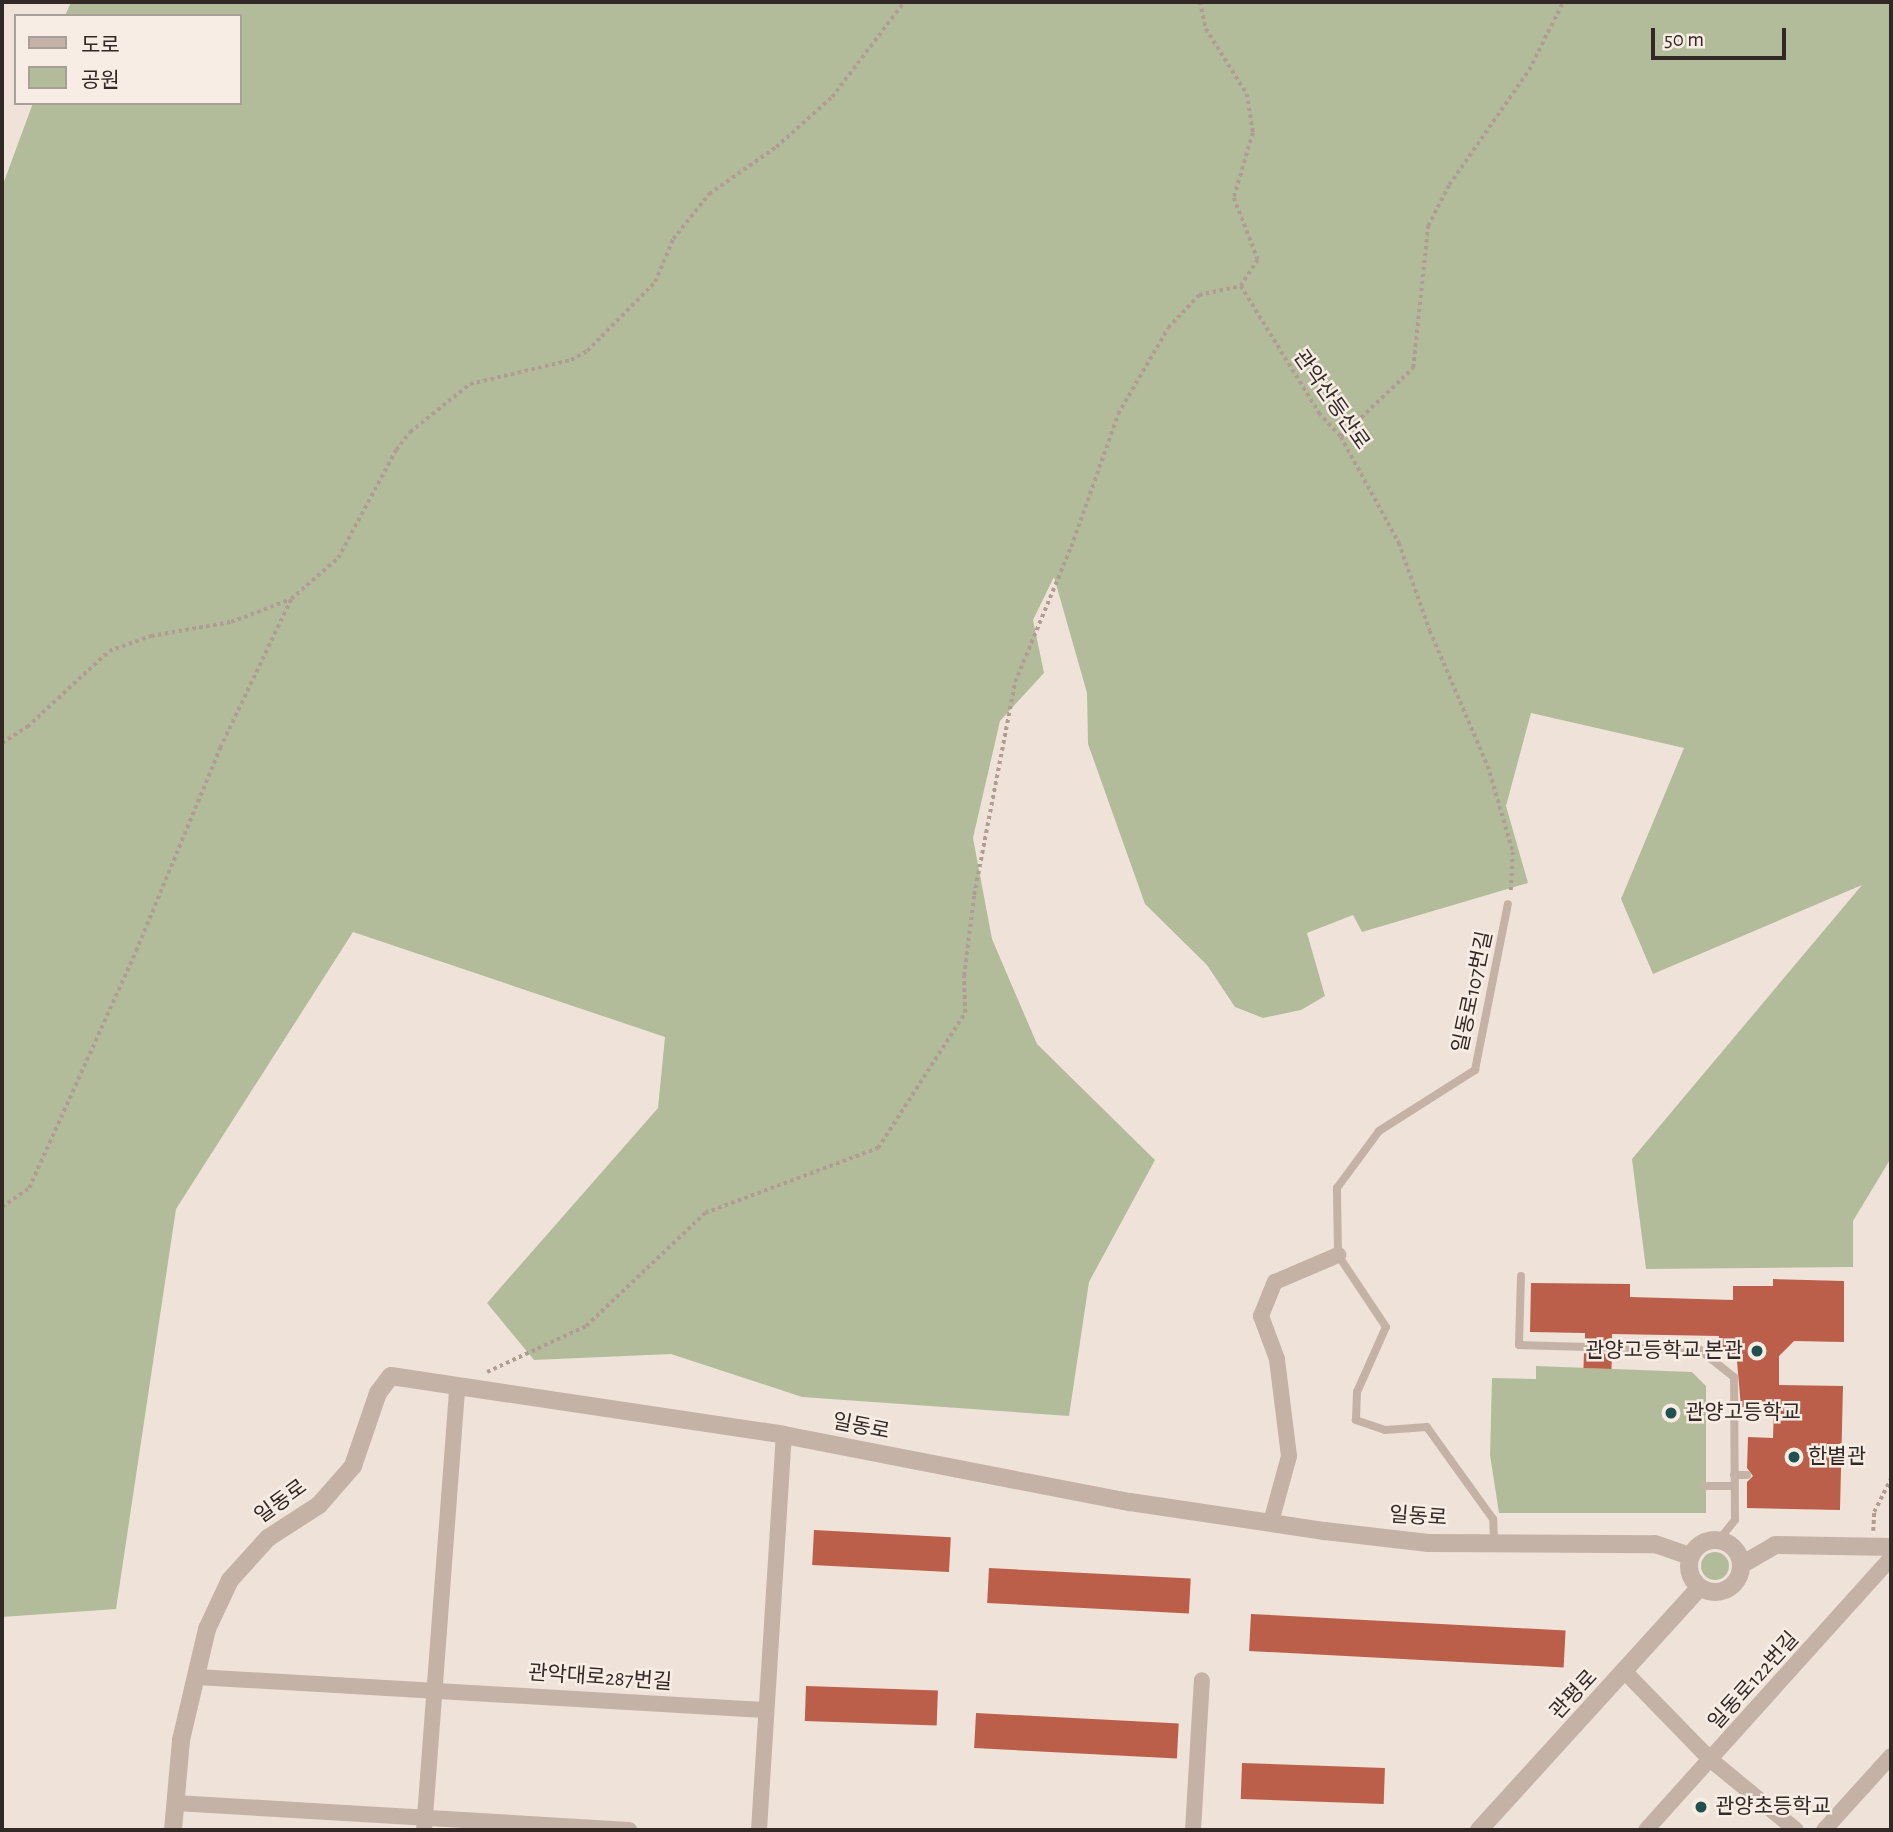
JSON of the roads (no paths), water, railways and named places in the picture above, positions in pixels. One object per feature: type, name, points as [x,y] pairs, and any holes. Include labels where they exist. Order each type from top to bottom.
[{"type":"street","points":[[1271,1522],[1289,1456],[1277,1359],[1261,1316],[1275,1282],[1338,1255]]},
{"type":"street","name":"일동로","points":[[173,1830],[181,1740],[207,1629],[230,1580],[268,1538],[319,1506],[353,1465],[378,1393],[391,1376],[457,1390],[785,1435],[1130,1502],[1271,1522],[1429,1543],[1654,1544],[1690,1556]]},
{"type":"street","points":[[424,1824],[457,1390]]},
{"type":"street","points":[[759,1830],[764,1710],[785,1435]]},
{"type":"street","points":[[1707,1540],[1719,1540],[1730,1544],[1741,1564],[1739,1576],[1722,1592],[1699,1588],[1688,1567],[1690,1556],[1707,1540]]},
{"type":"street","points":[[1741,1564],[1775,1545],[1891,1547]]},
{"type":"street","name":"일동로122번길","points":[[1646,1830],[1891,1558]]},
{"type":"street","name":"관평로","points":[[1479,1830],[1626,1673],[1699,1588]]},
{"type":"street","points":[[1626,1673],[1711,1760],[1796,1830]]},
{"type":"street","points":[[197,1677],[433,1689]]},
{"type":"street","points":[[1193,1830],[1202,1680]]},
{"type":"street","name":"관악대로287번길","points":[[433,1689],[764,1710]]},
{"type":"street","points":[[1824,1830],[1891,1756]]},
{"type":"street","points":[[176,1803],[424,1824],[629,1830]]},
{"type":"lane","name":"일동로107번길","points":[[1338,1255],[1337,1188],[1379,1131],[1475,1070],[1508,904]]},
{"type":"lane","points":[[1338,1255],[1386,1327],[1357,1392],[1356,1420],[1385,1430],[1427,1427],[1493,1519],[1494,1542]]},
{"type":"lane","points":[[1521,1276],[1519,1345],[1700,1350],[1734,1377],[1735,1520],[1719,1540]]},
{"type":"lane","points":[[1734,1475],[1747,1475]]},
{"type":"lane","points":[[1705,1486],[1734,1486]]},
{"type":"place","name":"관양고등학교 본관","points":[[1757,1351]]},
{"type":"place","name":"관양고등학교","points":[[1671,1413]]},
{"type":"place","name":"한볕관","points":[[1794,1457]]},
{"type":"place","name":"관양초등학교","points":[[1701,1807]]}]
